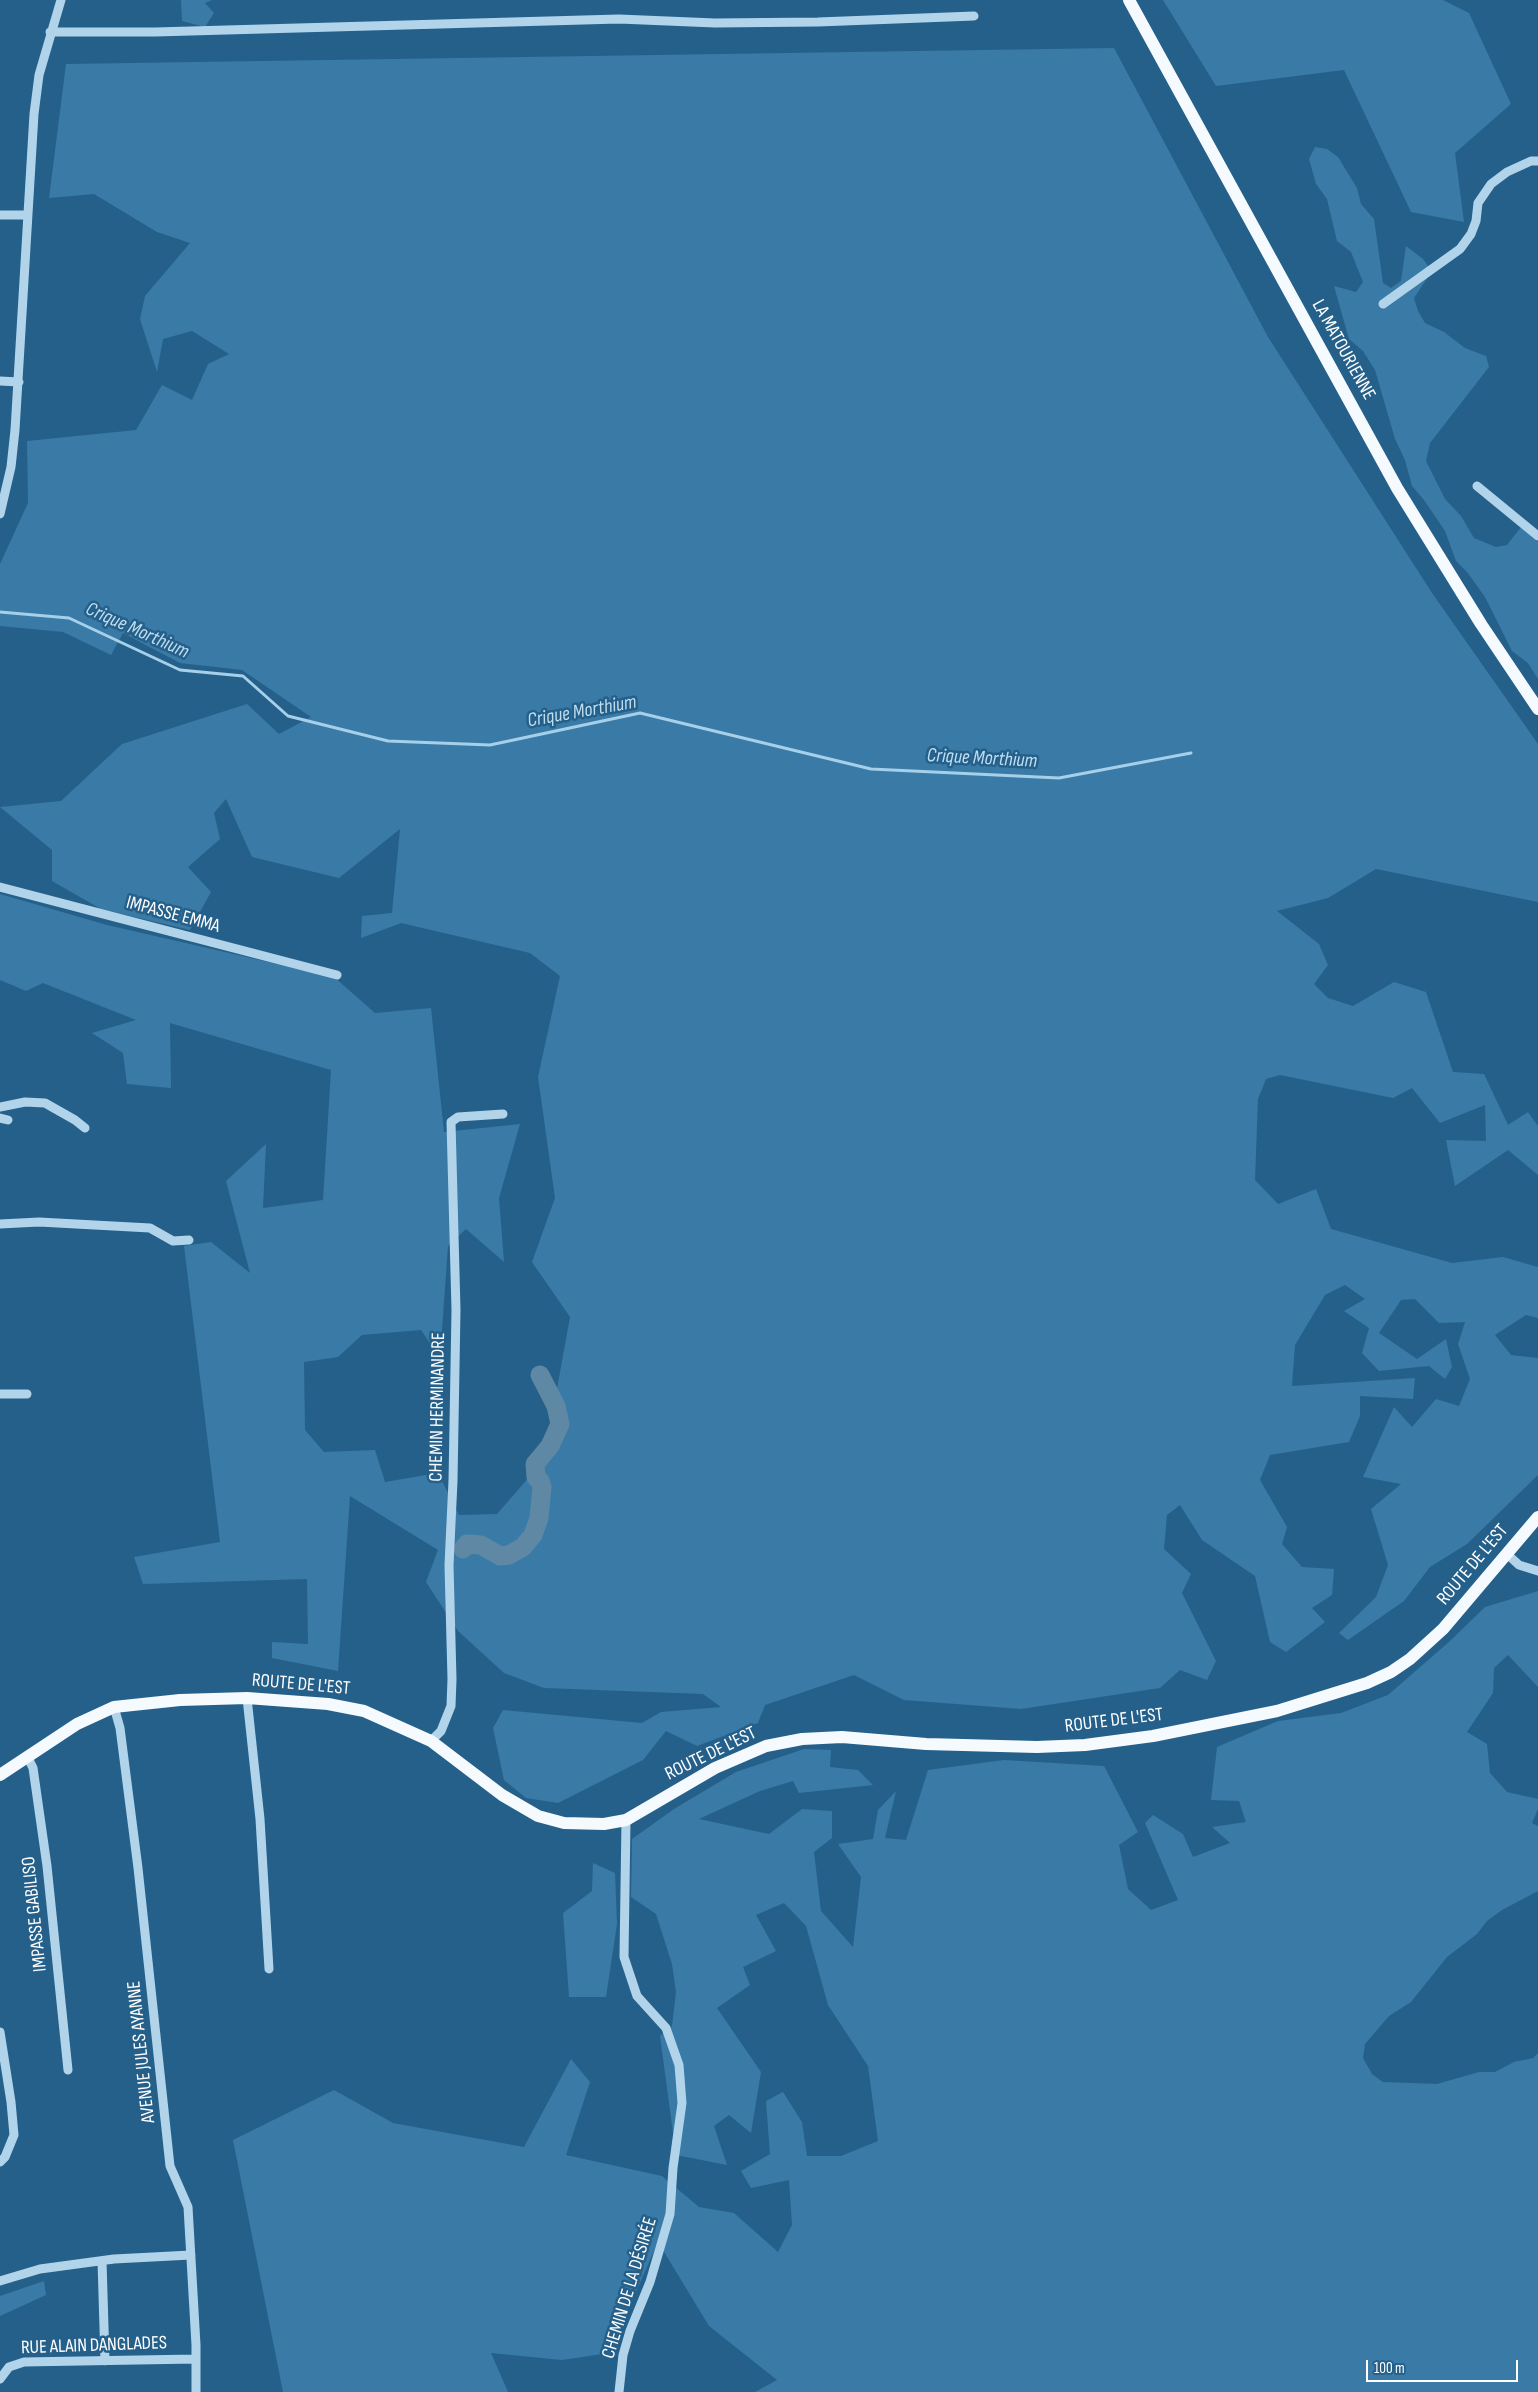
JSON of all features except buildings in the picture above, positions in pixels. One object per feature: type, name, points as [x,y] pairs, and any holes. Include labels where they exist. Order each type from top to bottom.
[{"type":"main road","name":"LA MATOURIENNE","points":[[1130,0],[1397,488],[1491,639],[1538,709]]},
{"type":"main road","name":"ROUTE DE L'EST","points":[[0,1775],[77,1724],[114,1707],[180,1700],[247,1698],[328,1704],[364,1711],[431,1741],[502,1795],[538,1816],[564,1823],[585,1825],[626,1820],[716,1768],[766,1746],[802,1739],[842,1737],[926,1744],[1037,1747],[1085,1745],[1162,1734],[1277,1711],[1367,1682],[1391,1672],[1410,1659],[1443,1629],[1538,1517]]},
{"type":"street","points":[[0,513],[12,468],[19,382],[34,114],[39,75],[50,32],[61,0]]},
{"type":"street","points":[[50,32],[155,32],[619,19],[697,22],[818,22],[974,16]]},
{"type":"street","points":[[1383,304],[1460,250],[1471,234],[1476,221],[1478,203],[1491,184],[1508,172],[1531,161],[1538,160]]},
{"type":"street","points":[[0,215],[27,215]]},
{"type":"street","points":[[0,381],[19,382]]},
{"type":"street","points":[[1477,486],[1538,536]]},
{"type":"street","name":"IMPASSE EMMA","points":[[0,887],[337,975]]},
{"type":"street","points":[[0,1107],[25,1102],[45,1103],[85,1128]]},
{"type":"street","name":"CHEMIN HERMINANDRE","points":[[431,1741],[441,1731],[451,1706],[452,1679],[449,1565],[453,1481],[456,1310],[451,1122],[458,1117],[503,1114]]},
{"type":"street","points":[[0,1224],[39,1222],[150,1228],[173,1240],[190,1240]]},
{"type":"street","points":[[0,1394],[27,1394]]},
{"type":"street","points":[[1507,1554],[1520,1565],[1538,1571]]},
{"type":"street","points":[[247,1698],[260,1819],[269,1969]]},
{"type":"street","name":"AVENUE JULES AYANNE","points":[[114,1707],[120,1728],[136,1858],[170,2166],[188,2207],[196,2392]]},
{"type":"street","name":"IMPASSE GABILISO","points":[[27,1756],[33,1768],[47,1866],[68,2070]]},
{"type":"street","name":"CHEMIN DE LA DÉSIRÉE","points":[[619,2392],[623,2355],[630,2331],[650,2282],[670,2214],[672,2168],[682,2103],[679,2065],[666,2028],[637,1996],[624,1957],[626,1820]]},
{"type":"street","points":[[0,2032],[14,2135],[5,2157],[0,2162]]},
{"type":"street","points":[[0,2281],[40,2269],[102,2261],[191,2255]]},
{"type":"street","points":[[102,2261],[105,2361]]},
{"type":"street","name":"RUE ALAIN DANGLADES","points":[[0,2379],[9,2367],[24,2362],[196,2359]]},
{"type":"shaded area","points":[[181,0],[212,0],[205,3],[214,13],[205,27],[182,21]]},
{"type":"shaded area","points":[[1163,0],[1443,0],[1469,13],[1511,104],[1455,153],[1464,222],[1411,212],[1344,70],[1216,86]]},
{"type":"shaded area","points":[[1114,48],[1268,337],[1432,593],[1538,744],[1538,902],[1376,869],[1328,898],[1277,911],[1319,944],[1328,965],[1314,984],[1328,998],[1353,1006],[1394,982],[1426,992],[1453,1072],[1484,1074],[1508,1125],[1528,1112],[1538,1126],[1538,1175],[1508,1150],[1455,1186],[1446,1140],[1486,1141],[1485,1105],[1440,1123],[1412,1088],[1393,1098],[1280,1075],[1266,1079],[1258,1099],[1255,1180],[1278,1204],[1316,1189],[1331,1229],[1452,1263],[1503,1257],[1538,1267],[1538,1318],[1526,1315],[1495,1335],[1511,1355],[1538,1358],[1538,1475],[1467,1544],[1430,1567],[1404,1601],[1348,1640],[1339,1633],[1376,1597],[1388,1565],[1371,1509],[1401,1484],[1363,1477],[1394,1407],[1412,1427],[1436,1399],[1459,1406],[1470,1379],[1458,1344],[1465,1322],[1439,1323],[1415,1299],[1401,1300],[1379,1333],[1417,1359],[1446,1339],[1452,1367],[1445,1379],[1429,1366],[1379,1371],[1362,1353],[1369,1328],[1344,1311],[1365,1299],[1345,1285],[1325,1295],[1295,1345],[1292,1386],[1415,1378],[1413,1399],[1360,1396],[1360,1416],[1349,1442],[1270,1455],[1260,1480],[1287,1527],[1282,1544],[1302,1567],[1334,1569],[1332,1595],[1312,1608],[1325,1622],[1286,1652],[1270,1642],[1255,1576],[1202,1540],[1180,1505],[1167,1515],[1164,1549],[1191,1574],[1182,1593],[1216,1661],[1207,1680],[1180,1670],[1160,1688],[1021,1709],[904,1700],[854,1675],[765,1705],[758,1723],[697,1746],[666,1731],[643,1760],[558,1803],[526,1798],[504,1780],[493,1728],[503,1710],[642,1723],[661,1712],[721,1707],[703,1694],[544,1688],[504,1673],[458,1631],[426,1582],[438,1550],[350,1496],[338,1671],[272,1658],[272,1642],[308,1644],[307,1579],[143,1584],[134,1557],[220,1542],[184,1246],[211,1242],[250,1273],[226,1181],[266,1144],[263,1208],[323,1200],[331,1070],[170,1023],[171,1088],[127,1084],[123,1053],[92,1033],[136,1020],[43,983],[26,991],[0,980],[0,894],[107,925],[334,977],[375,1013],[431,1008],[444,1132],[520,1124],[499,1198],[504,1262],[466,1229],[448,1246],[440,1358],[421,1330],[362,1335],[338,1357],[304,1362],[305,1430],[324,1452],[375,1450],[385,1482],[438,1473],[459,1515],[497,1514],[544,1460],[570,1317],[532,1262],[555,1198],[538,1077],[560,976],[530,953],[401,923],[361,938],[362,916],[392,913],[400,829],[339,878],[252,857],[226,799],[214,813],[220,839],[188,867],[211,892],[190,930],[101,909],[52,881],[52,850],[0,807],[61,801],[122,744],[247,704],[279,734],[311,717],[242,670],[180,663],[123,633],[111,655],[63,632],[0,626],[0,564],[28,503],[27,441],[136,430],[162,385],[192,400],[208,364],[229,354],[192,331],[163,339],[157,372],[140,319],[145,296],[190,243],[157,232],[94,194],[49,198],[66,64]]},
{"type":"shaded area","points":[[1315,147],[1327,149],[1338,157],[1357,188],[1361,204],[1374,219],[1383,283],[1391,288],[1401,281],[1406,246],[1423,259],[1432,271],[1414,298],[1418,311],[1425,323],[1444,332],[1465,348],[1486,356],[1489,367],[1430,443],[1426,461],[1445,499],[1461,516],[1474,538],[1496,547],[1507,545],[1521,527],[1538,542],[1538,679],[1528,663],[1512,651],[1485,597],[1467,572],[1456,561],[1445,531],[1412,486],[1405,460],[1395,439],[1375,370],[1363,351],[1349,339],[1334,286],[1356,292],[1363,282],[1351,252],[1337,241],[1327,199],[1316,184],[1309,159]]},
{"type":"shaded area","points":[[1538,1591],[1538,1687],[1508,1655],[1494,1668],[1493,1693],[1467,1732],[1487,1744],[1490,1773],[1507,1792],[1538,1799],[1538,1809],[1532,1823],[1538,1826],[1538,1891],[1502,1910],[1487,1921],[1477,1934],[1447,1957],[1411,2002],[1389,2016],[1365,2044],[1363,2058],[1372,2074],[1383,2082],[1437,2084],[1479,2072],[1495,2072],[1514,2062],[1533,2058],[1538,2053],[1538,2392],[755,2392],[777,2380],[709,2326],[658,2242],[609,2353],[562,2360],[491,2353],[508,2392],[283,2392],[233,2140],[334,2090],[393,2123],[524,2147],[571,2059],[590,2082],[566,2155],[662,2176],[699,2207],[734,2213],[778,2252],[792,2225],[789,2180],[751,2188],[741,2171],[770,2154],[766,2101],[783,2092],[802,2122],[807,2156],[841,2156],[878,2141],[868,2066],[828,2005],[806,1926],[784,1903],[756,1915],[776,1951],[743,1967],[750,1985],[717,2008],[761,2072],[751,2133],[729,2115],[714,2126],[727,2165],[676,2155],[660,2036],[672,2026],[676,1992],[672,1964],[656,1914],[631,1897],[632,1839],[674,1809],[736,1772],[804,1749],[831,1750],[830,1767],[858,1770],[873,1785],[799,1793],[793,1781],[760,1791],[699,1819],[769,1834],[802,1809],[832,1811],[832,1838],[814,1852],[821,1911],[853,1947],[861,1877],[838,1844],[873,1839],[878,1810],[896,1791],[885,1838],[906,1840],[928,1770],[1004,1760],[1104,1766],[1138,1832],[1119,1845],[1128,1889],[1151,1910],[1178,1900],[1145,1823],[1153,1815],[1183,1834],[1193,1857],[1230,1843],[1212,1827],[1246,1822],[1239,1801],[1211,1800],[1217,1747],[1278,1721],[1341,1713],[1388,1695],[1450,1641],[1485,1607]]},
{"type":"shaded area","points":[[593,1863],[615,1873],[617,1924],[606,1997],[569,1997],[563,1913],[592,1891]]},
{"type":"shaded area","points":[[44,2281],[46,2295],[0,2316],[0,2296]]},
{"type":"waterway","name":"Crique Morthium","points":[[0,612],[69,618],[180,670],[243,676],[288,716],[388,741],[490,745],[640,713],[871,769],[1059,778],[1191,753]]},
{"type":"waterway","points":[[463,1549],[467,1544],[481,1545],[500,1556],[509,1555],[523,1547],[533,1535],[539,1518],[542,1487],[536,1477],[535,1464],[550,1446],[560,1424],[556,1406],[540,1375]]}]
